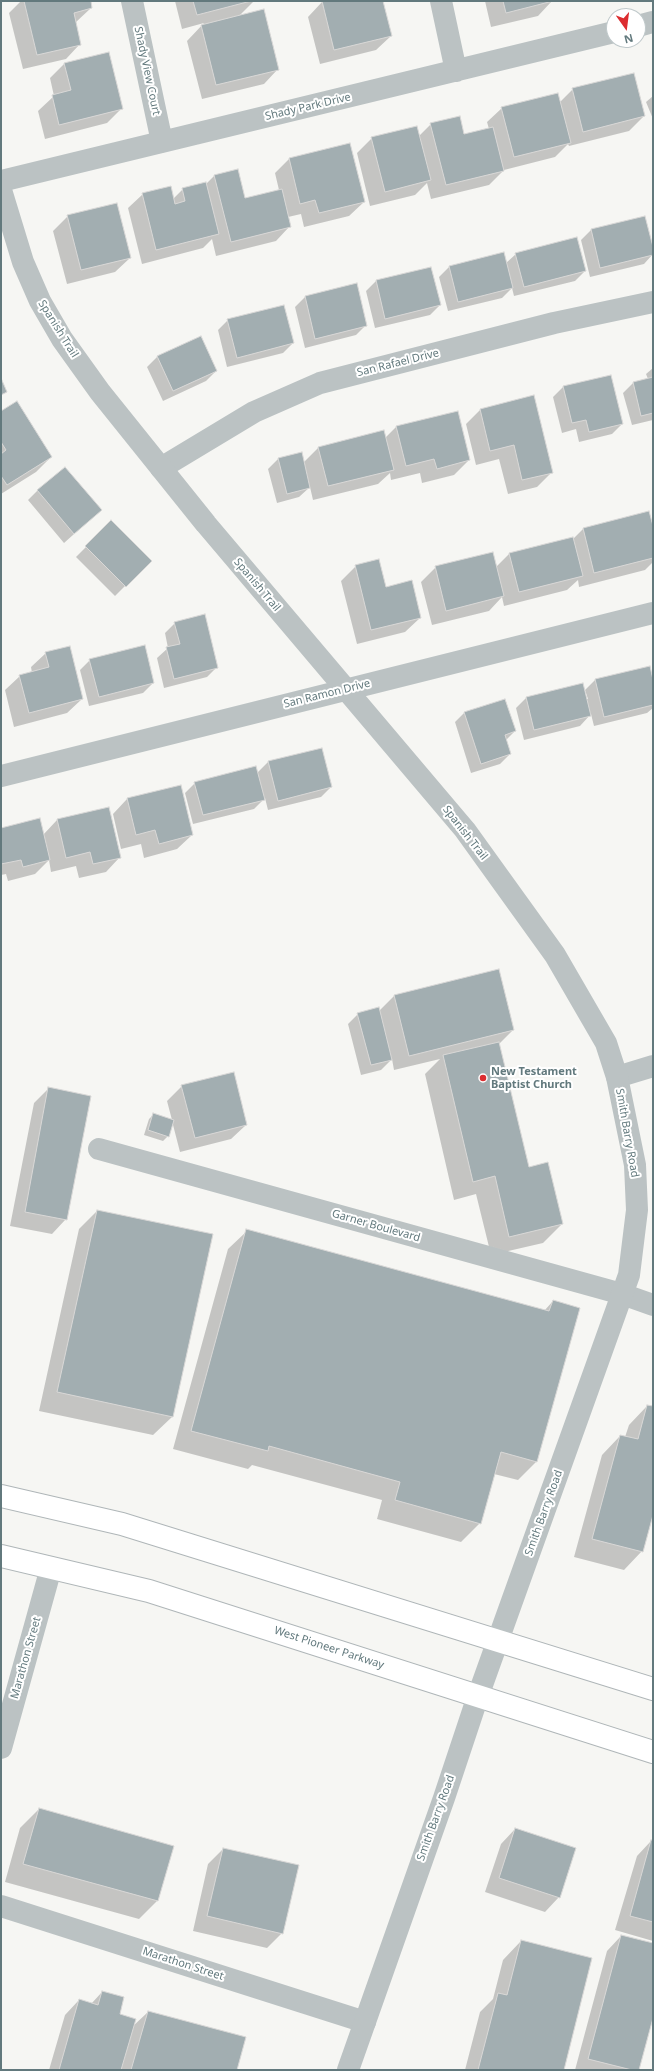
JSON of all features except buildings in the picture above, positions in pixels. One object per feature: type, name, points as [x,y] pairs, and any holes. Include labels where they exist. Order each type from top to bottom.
[{"type":"main road","points":[[1,1496],[122,1524],[653,1689]]},
{"type":"main road","name":"West Pioneer Parkway","points":[[1,1556],[149,1591],[653,1752]]},
{"type":"street","name":"Shady View Court","points":[[132,1],[162,142]]},
{"type":"street","points":[[441,1],[456,71]]},
{"type":"street","name":"Shady Park Drive","points":[[1,181],[606,34]]},
{"type":"street","name":"Spanish Trail","points":[[1,190],[23,262],[40,301],[62,339],[100,392],[345,690],[465,830],[555,955]]},
{"type":"street","name":"San Rafael Drive","points":[[161,468],[254,412],[320,383],[554,323],[653,302]]},
{"type":"street","name":"San Ramon Drive","points":[[1,776],[653,613]]},
{"type":"street","name":"Smith Barry Road","points":[[348,2070],[444,1798],[478,1696],[629,1275],[637,1210],[635,1165],[617,1078],[606,1043],[555,955]]},
{"type":"street","points":[[617,1078],[653,1066]]},
{"type":"street","name":"Garner Boulevard","points":[[99,1148],[622,1294],[653,1305]]},
{"type":"street","name":"Marathon Street","points":[[1,1748],[51,1568]]},
{"type":"street","name":"Marathon Street","points":[[1,1906],[365,2022]]},
{"type":"place","name":"New Testament Baptist Church","points":[[483,1078]]}]
